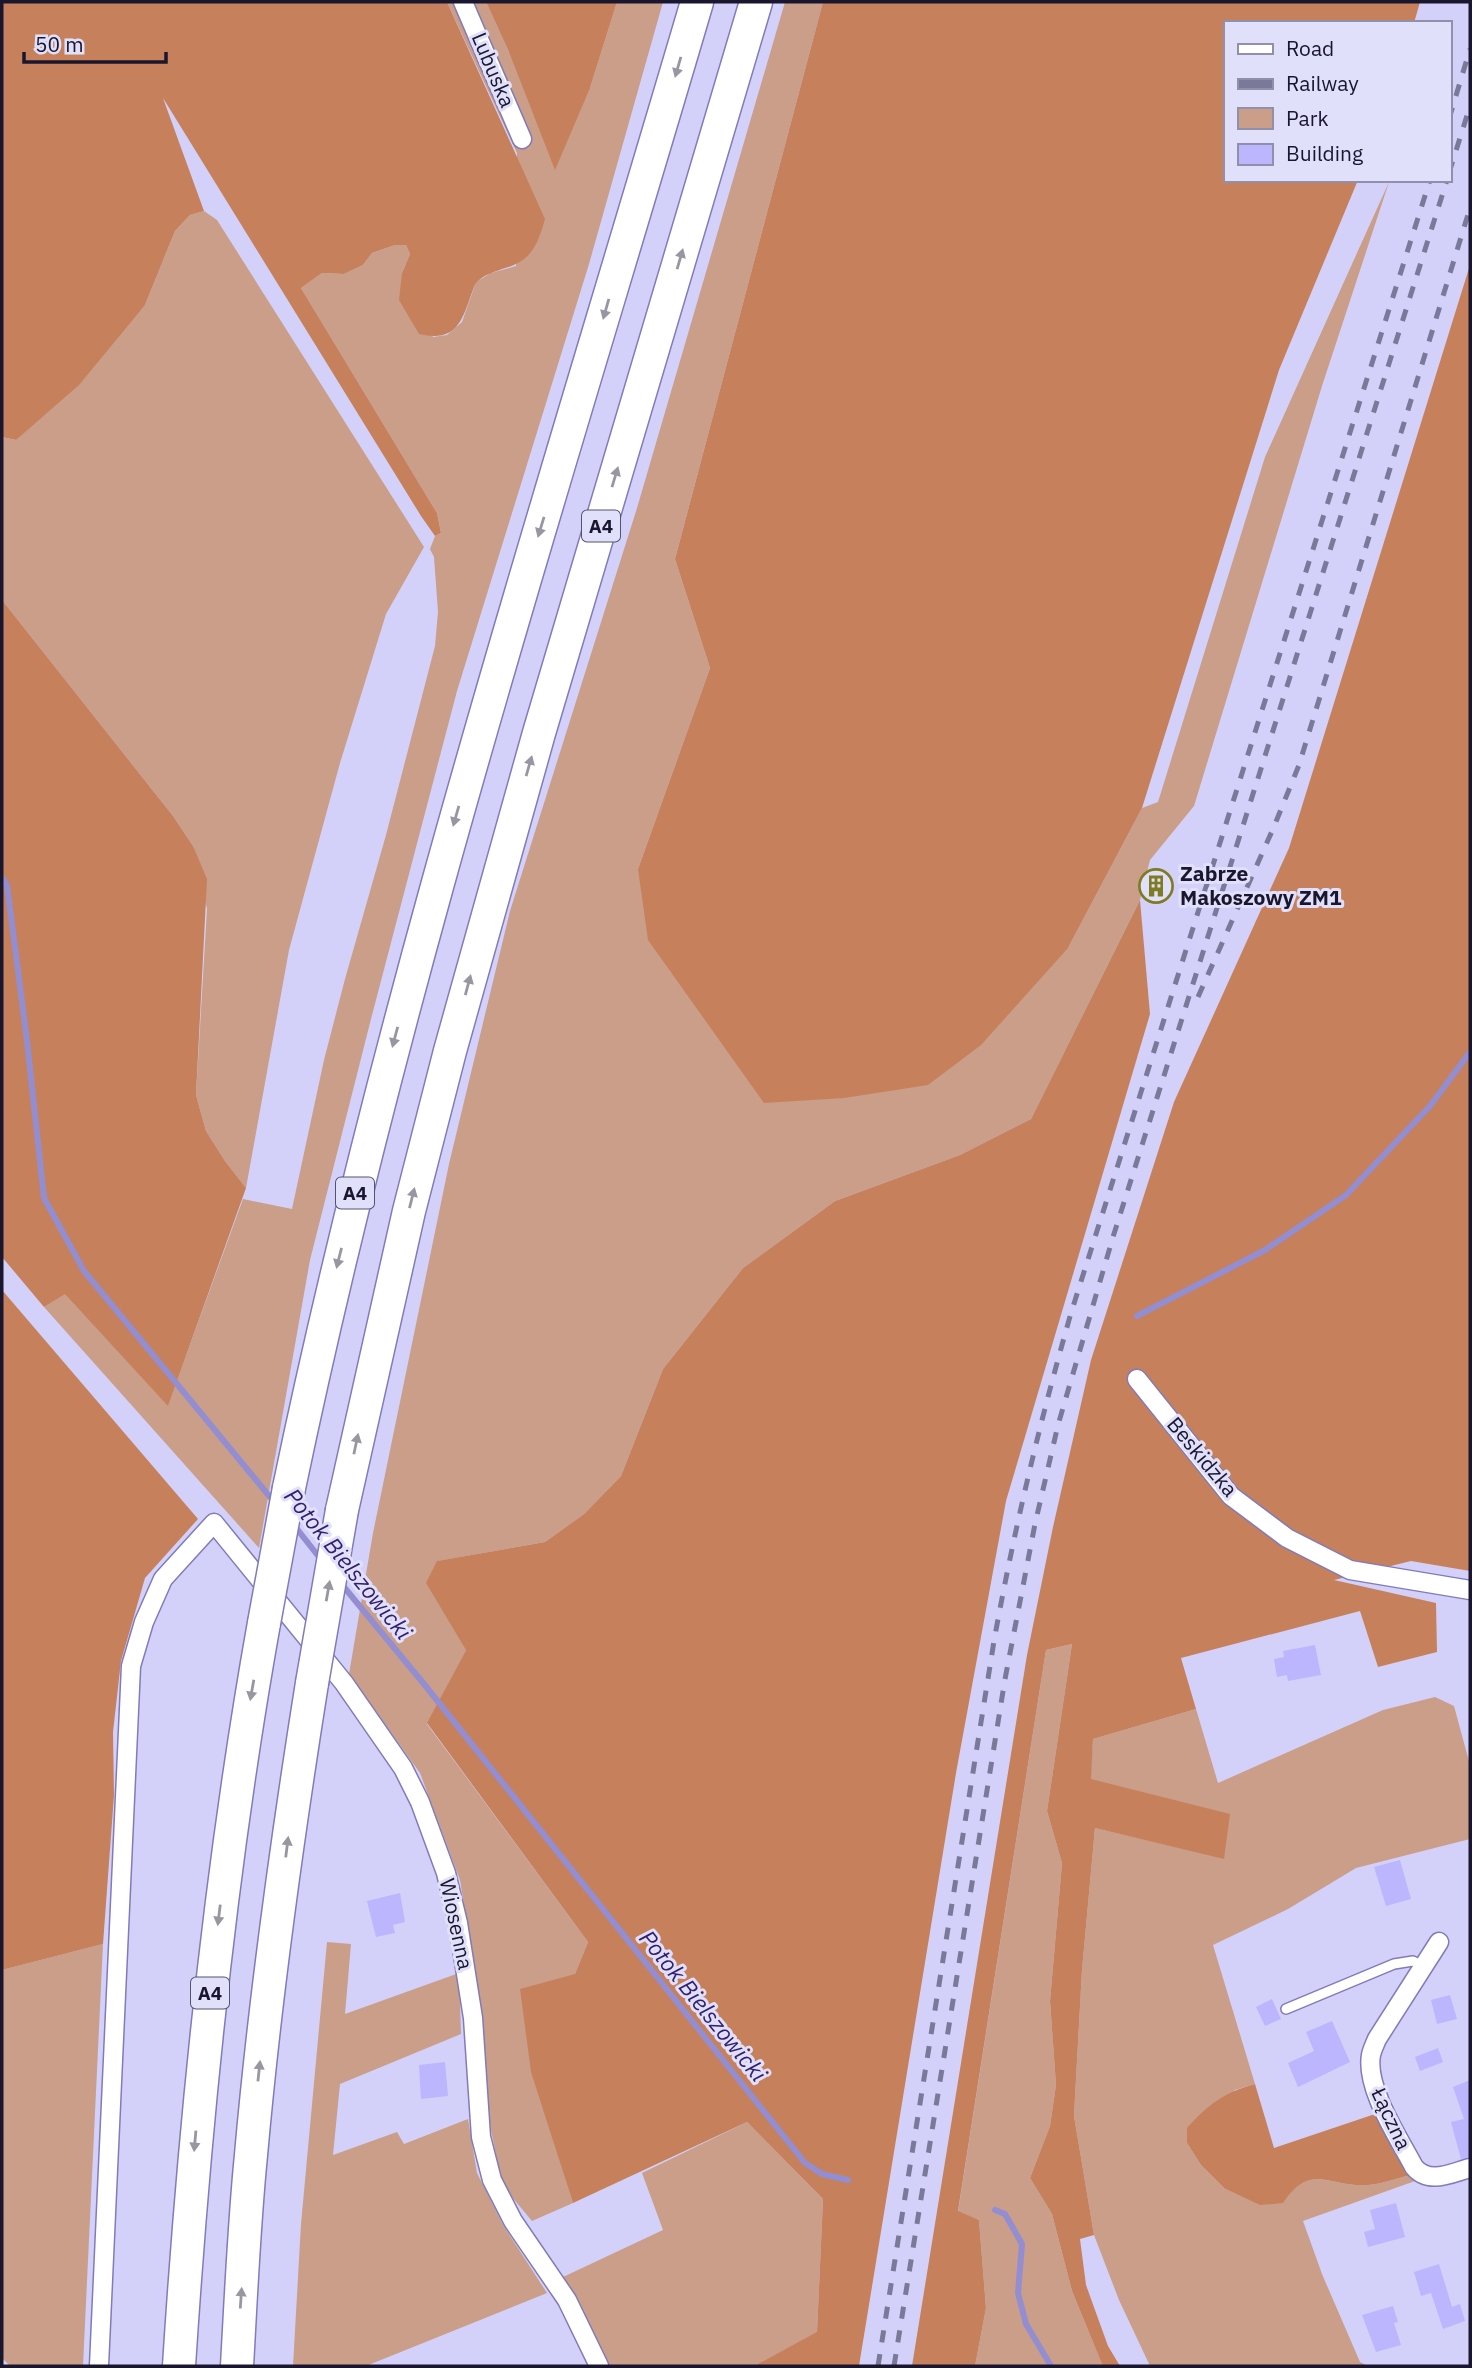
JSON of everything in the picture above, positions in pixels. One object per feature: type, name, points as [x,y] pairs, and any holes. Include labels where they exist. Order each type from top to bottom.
[{"type":"highway","name":"A4","points":[[179,2366],[191,2183],[215,1946],[247,1718],[289,1488],[339,1256],[431,901],[697,2]]},
{"type":"highway","name":"A4","points":[[237,2366],[250,2169],[263,2036],[289,1826],[342,1510],[406,1223],[457,1024],[539,733],[756,2]]},
{"type":"street","name":"Lubuska","points":[[463,2],[522,139]]},
{"type":"street","name":"Beskidzka","points":[[1138,1379],[1231,1496],[1287,1538],[1350,1570],[1470,1590]]},
{"type":"street","name":"Wiosenna","points":[[99,2366],[131,1666],[144,1622],[163,1578],[215,1523],[344,1683],[402,1768],[420,1802],[446,1873],[458,1923],[473,2018],[481,2137],[492,2180],[513,2221],[567,2300],[599,2366]]},
{"type":"street","name":"Łączna","points":[[1439,1942],[1377,2039],[1371,2055],[1373,2081],[1420,2175],[1431,2178],[1470,2168]]},
{"type":"lane","points":[[1286,2009],[1394,1964],[1413,1961],[1423,1966]]},
{"type":"green space","points":[[447,2],[486,2],[509,52],[590,88],[617,2],[663,2],[589,264],[457,691],[371,1019],[310,1260],[259,1548],[44,1307],[65,1293],[168,1405],[243,1199],[292,1209],[324,1060],[435,646],[438,612],[434,557],[430,549],[435,536],[441,533],[437,513],[301,288],[322,273],[344,274],[363,265],[372,253],[395,245],[406,245],[410,254],[402,273],[433,337],[447,335],[462,322],[476,282],[491,273],[516,266],[517,153]]},
{"type":"green space","points":[[785,2],[823,2],[675,559],[710,668],[638,869],[1068,948],[1142,808],[1158,802],[1265,457],[1389,182],[1322,386],[1194,806],[1150,860],[1140,900],[1031,1119],[960,1155],[835,1201],[743,1268],[663,1369],[621,1476],[584,1514],[545,1542],[438,1561],[466,1650],[427,1724],[588,1942],[575,1974],[553,2139],[573,2203],[532,2221],[502,2185],[487,2110],[481,2010],[460,1880],[420,1773],[349,1674],[373,1533],[449,1164],[510,911],[637,508]]},
{"type":"green space","points":[[204,211],[217,220],[424,547],[386,614],[340,763],[289,950],[246,1188],[206,1131],[196,1095],[207,909],[193,846],[173,816],[2,600],[2,437],[16,440],[145,305],[175,231],[190,215]]},
{"type":"green space","points":[[1072,1644],[1047,1811],[1062,1863],[1050,2001],[1056,2085],[1050,2126],[1030,2178],[1052,2214],[1072,2291],[1103,2366],[975,2366],[986,2308],[979,2220],[958,2212],[1046,1650]]},
{"type":"green space","points":[[1435,1697],[1454,1706],[1470,1765],[1470,1839],[1356,1868],[1288,1909],[1213,1945],[1255,2084],[1235,2090],[1187,2143],[1201,2165],[1224,2188],[1282,2203],[1292,2190],[1312,2180],[1368,2185],[1411,2175],[1415,2181],[1303,2221],[1322,2274],[1360,2362],[1368,2366],[1150,2366],[1119,2300],[1094,2235],[1074,2116],[1082,1970],[1095,1828],[1224,1858],[1090,1779],[1093,1739],[1196,1709],[1218,1783],[1383,1710]]},
{"type":"green space","points":[[327,1942],[351,1944],[345,2014],[459,1973],[461,2034],[340,2084],[333,2155],[397,2132],[404,2144],[468,2119],[477,2173],[503,2225],[547,2293],[366,2366],[293,2366],[301,2224]]},
{"type":"green space","points":[[103,1944],[83,2366],[10,2366],[2,2358],[2,1970]]},
{"type":"green space","points":[[747,2122],[823,2199],[817,2333],[754,2366],[610,2366],[563,2277],[663,2230],[642,2173]]},
{"type":"shaded area","points":[[2,2],[447,2],[545,219],[536,245],[520,262],[486,275],[477,282],[459,323],[454,329],[440,336],[419,334],[399,300],[402,273],[410,254],[406,245],[395,245],[372,253],[363,265],[344,274],[322,273],[301,288],[437,513],[441,533],[435,536],[421,516],[163,98],[204,211],[190,215],[175,231],[145,305],[79,385],[16,440],[2,437]]},
{"type":"shaded area","points":[[486,2],[617,2],[590,88],[555,170],[509,52]]},
{"type":"shaded area","points":[[823,2],[1420,2],[1415,21],[1224,21],[1224,182],[1357,182],[1279,370],[1142,808],[1068,948],[981,1045],[928,1085],[844,1098],[764,1103],[648,940],[638,869],[710,668],[675,559]]},
{"type":"shaded area","points":[[1470,265],[1470,1571],[1411,1561],[1334,1580],[1436,1603],[1437,1652],[1378,1667],[1360,1611],[1181,1658],[1196,1709],[1093,1739],[1091,1779],[1230,1814],[1224,1859],[1095,1828],[1082,1970],[1074,2116],[1094,2235],[1080,2239],[1086,2285],[1108,2346],[1120,2366],[1102,2364],[1072,2291],[1052,2214],[1030,2178],[1050,2126],[1056,2085],[1050,2001],[1062,1863],[1047,1811],[1072,1644],[1046,1650],[958,2211],[979,2220],[986,2308],[975,2366],[912,2366],[1027,1655],[1091,1360],[1174,1102],[1289,848]]},
{"type":"shaded area","points":[[2,600],[173,816],[193,846],[207,879],[196,1095],[206,1131],[246,1188],[168,1406],[65,1294],[44,1307],[2,1257]]},
{"type":"shaded area","points":[[1140,900],[1150,1014],[1006,1501],[956,1773],[859,2366],[754,2366],[817,2332],[823,2199],[747,2122],[573,2203],[531,2072],[520,1989],[575,1974],[588,1942],[427,1723],[466,1650],[426,1583],[437,1561],[545,1542],[584,1514],[621,1476],[663,1369],[743,1268],[835,1201],[960,1155],[1031,1119]]},
{"type":"shaded area","points":[[2,1290],[198,1519],[145,1578],[121,1661],[113,1732],[114,1795],[103,1944],[2,1970]]},
{"type":"shaded area","points":[[1255,2084],[1274,2148],[1378,2113],[1411,2175],[1368,2185],[1312,2180],[1293,2190],[1283,2203],[1260,2205],[1224,2188],[1201,2165],[1187,2143],[1187,2128],[1217,2100]]},
{"type":"building","points":[[1315,1645],[1321,1675],[1288,1681],[1287,1675],[1277,1677],[1274,1659],[1284,1657],[1283,1651]]},
{"type":"building","points":[[1400,1860],[1411,1899],[1386,1906],[1374,1867]]},
{"type":"building","points":[[400,1893],[405,1922],[393,1925],[395,1933],[376,1937],[367,1901]]},
{"type":"building","points":[[1450,1995],[1457,2019],[1437,2024],[1431,2000]]},
{"type":"building","points":[[1272,1999],[1281,2019],[1265,2026],[1256,2007]]},
{"type":"building","points":[[1332,2021],[1350,2062],[1298,2087],[1288,2063],[1314,2051],[1306,2032]]},
{"type":"building","points":[[1438,2048],[1443,2062],[1420,2071],[1415,2057]]},
{"type":"building","points":[[445,2062],[448,2096],[421,2099],[419,2065]]},
{"type":"building","points":[[1470,2080],[1470,2157],[1461,2159],[1451,2122],[1464,2119],[1453,2087]]},
{"type":"building","points":[[1396,2203],[1405,2237],[1368,2247],[1364,2232],[1375,2229],[1370,2210]]},
{"type":"building","points":[[1439,2264],[1452,2307],[1460,2304],[1465,2321],[1443,2329],[1431,2293],[1421,2296],[1414,2272]]},
{"type":"building","points":[[1393,2306],[1398,2322],[1394,2323],[1401,2345],[1376,2352],[1362,2315]]},
{"type":"waterway","name":"Potok Bielszowicki","points":[[2,878],[7,885],[44,1198],[84,1271],[275,1503]]},
{"type":"waterway","points":[[1137,1316],[1265,1250],[1346,1195],[1430,1106],[1470,1052]]},
{"type":"waterway","name":"Potok Bielszowicki","points":[[293,1524],[323,1562]]},
{"type":"waterway","name":"Potok Bielszowicki","points":[[339,1581],[805,2163],[822,2174],[848,2180]]},
{"type":"waterway","name":"Potok Bielszowicki","points":[[995,2210],[1005,2214],[1022,2244],[1018,2293],[1026,2324],[1051,2366]]},
{"type":"railway","points":[[1451,112],[1470,49]]},
{"type":"railway","points":[[1451,167],[1470,106]]},
{"type":"railway","points":[[878,2366],[994,1641],[1038,1435],[1071,1313],[1429,182]]},
{"type":"railway","points":[[894,2366],[1005,1679],[1035,1524],[1058,1425],[1113,1237],[1446,182]]},
{"type":"railway","points":[[1198,997],[1299,765],[1470,208]]},
{"type":"place","name":"Zabrze Makoszowy ZM1","points":[[1156,886]]}]
